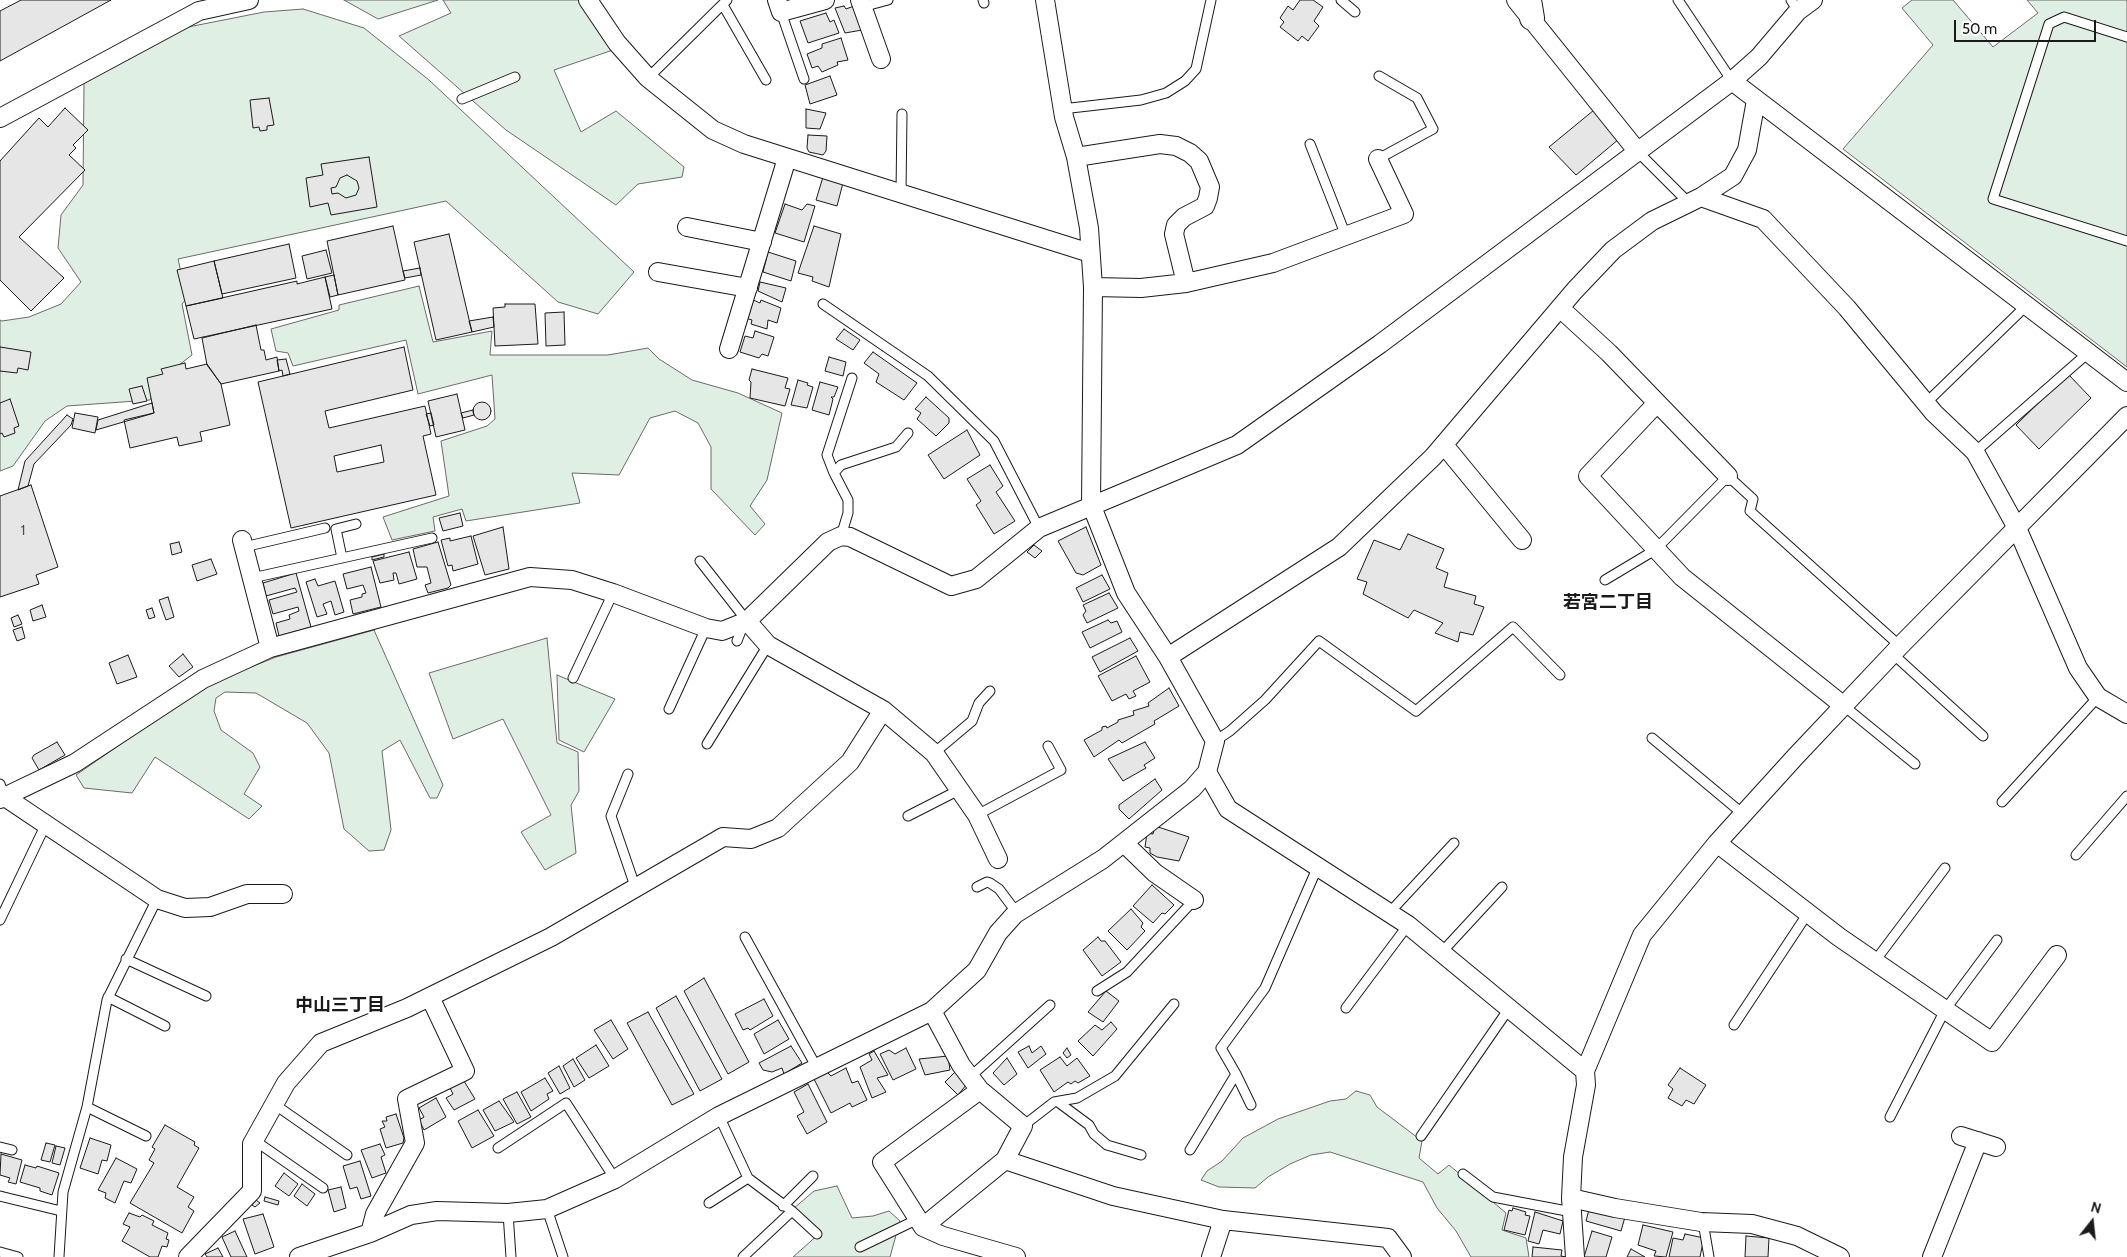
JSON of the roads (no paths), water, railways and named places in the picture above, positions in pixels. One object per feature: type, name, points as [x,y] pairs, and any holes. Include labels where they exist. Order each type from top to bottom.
[{"type":"street","points":[[0,118],[200,5],[249,0]]},
{"type":"street","points":[[588,0],[616,43],[648,78],[713,130],[744,144],[1090,253]]},
{"type":"street","points":[[779,6],[825,0]]},
{"type":"street","points":[[299,1257],[370,1232],[411,1215],[437,1211],[508,1213],[547,1209],[615,1179],[719,1116],[932,1011],[977,970],[998,933],[1017,913],[1103,859],[1192,789],[1207,772],[1215,741],[1168,657],[1126,593],[1092,504],[1093,287],[1089,228],[1076,157],[1062,108],[1045,0]]},
{"type":"street","points":[[1516,0],[1531,9],[1638,152]]},
{"type":"street","points":[[2,793],[75,763],[204,679],[270,648],[530,577],[572,580],[613,593],[706,628],[722,631],[746,622],[828,542],[841,536],[850,537],[951,586],[976,579],[1039,528],[1092,504],[1237,445],[1380,344],[1732,81],[1759,57],[1795,5],[1813,0]]},
{"type":"street","points":[[861,3],[880,59]]},
{"type":"street","points":[[1732,81],[1826,150],[2127,382]]},
{"type":"street","points":[[1168,657],[1339,547],[1444,444],[1613,250],[1652,220],[1695,200],[1733,176],[1748,150],[1756,100]]},
{"type":"street","points":[[1076,157],[1160,144],[1176,146],[1190,153],[1199,161],[1210,187],[1208,198],[1205,206],[1184,217],[1176,225],[1174,234],[1186,283]]},
{"type":"street","points":[[729,349],[787,158]]},
{"type":"street","points":[[1093,287],[1141,288],[1186,283],[1273,263],[1404,214],[1378,159]]},
{"type":"street","points":[[1695,200],[1763,219],[1847,308],[1926,404],[1975,452],[2017,528],[2078,668],[2098,697],[2127,714]]},
{"type":"street","points":[[687,227],[762,242]]},
{"type":"street","points":[[658,272],[748,288]]},
{"type":"street","points":[[1561,309],[1728,476]]},
{"type":"street","points":[[1657,403],[1588,476],[1654,550],[1682,577],[1844,706]]},
{"type":"street","points":[[1575,1257],[1572,1205],[1573,1157],[1586,1085],[1585,1071],[1642,935],[1717,843],[1896,650],[2127,416]]},
{"type":"street","points":[[1444,444],[1522,540]]},
{"type":"street","points":[[243,543],[270,648]]},
{"type":"street","points":[[746,622],[768,645],[883,710],[934,753],[977,815],[998,859]]},
{"type":"street","points":[[188,1257],[252,1191],[252,1144],[286,1084],[321,1043],[430,997],[551,937],[636,890],[723,838],[751,839],[778,828],[850,762],[883,710]]},
{"type":"street","points":[[1207,772],[1228,809],[1408,925],[1508,1010],[1585,1071]]},
{"type":"street","points":[[2,793],[45,826],[157,899],[185,908],[210,907],[247,894],[284,894]]},
{"type":"street","points":[[1124,843],[1155,872],[1194,900]]},
{"type":"street","points":[[1717,843],[1808,913],[1992,1042],[2057,955]]},
{"type":"street","points":[[370,1232],[374,1214],[415,1143],[407,1099],[465,1071],[430,997]]},
{"type":"street","points":[[921,1223],[1005,1160],[1023,1126],[975,1083],[932,1011]]},
{"type":"street","points":[[975,1083],[882,1162],[921,1223],[943,1236],[1016,1257]]},
{"type":"street","points":[[1932,1257],[1969,1138],[1996,1147]]},
{"type":"street","points":[[1005,1160],[1113,1196],[1223,1220],[1388,1238],[1402,1257]]},
{"type":"street","points":[[1572,1205],[1632,1211],[1703,1222],[1752,1224],[1797,1236],[1840,1257]]},
{"type":"street","points":[[1211,1257],[1223,1220]]},
{"type":"lane","points":[[861,3],[888,0]]},
{"type":"lane","points":[[1062,108],[1141,100],[1166,93],[1185,80],[1196,69],[1202,51],[1211,0]]},
{"type":"lane","points":[[1341,0],[1355,12]]},
{"type":"lane","points":[[1678,0],[1732,81]]},
{"type":"lane","points":[[648,78],[725,2],[766,80]]},
{"type":"lane","points":[[779,6],[804,79]]},
{"type":"lane","points":[[2127,36],[2064,17],[2049,24],[1993,199],[2127,241]]},
{"type":"lane","points":[[462,99],[515,76]]},
{"type":"lane","points":[[1378,159],[1433,129],[1417,98],[1379,76]]},
{"type":"lane","points":[[901,193],[902,114]]},
{"type":"lane","points":[[1310,144],[1346,236]]},
{"type":"lane","points":[[1638,152],[1695,200]]},
{"type":"lane","points":[[823,304],[928,376],[994,440],[1039,528]]},
{"type":"lane","points":[[1926,404],[2027,305]]},
{"type":"lane","points":[[1975,452],[2088,353]]},
{"type":"lane","points":[[841,536],[848,513],[848,500],[827,455],[852,378]]},
{"type":"lane","points":[[834,473],[841,465],[896,447],[908,433]]},
{"type":"lane","points":[[1605,580],[1654,550],[1728,476],[1754,499],[1750,511],[1983,736]]},
{"type":"lane","points":[[342,558],[336,529],[356,524]]},
{"type":"lane","points":[[243,543],[325,528]]},
{"type":"lane","points":[[252,578],[432,538]]},
{"type":"lane","points":[[700,561],[746,622],[737,641]]},
{"type":"lane","points":[[573,678],[613,593]]},
{"type":"lane","points":[[1215,741],[1230,731],[1265,700],[1319,641],[1416,711],[1513,627],[1560,675]]},
{"type":"lane","points":[[670,709],[706,628]]},
{"type":"lane","points":[[707,744],[768,645]]},
{"type":"lane","points":[[934,753],[972,721],[979,703],[990,690]]},
{"type":"lane","points":[[2002,802],[2098,697]]},
{"type":"lane","points":[[1844,706],[1915,764]]},
{"type":"lane","points":[[1652,738],[1743,814]]},
{"type":"lane","points":[[977,815],[1061,770],[1048,746]]},
{"type":"lane","points":[[628,774],[611,816],[636,890]]},
{"type":"lane","points":[[908,816],[959,790]]},
{"type":"lane","points":[[2076,855],[2127,796]]},
{"type":"lane","points":[[0,920],[45,826]]},
{"type":"lane","points":[[1390,912],[1454,843]]},
{"type":"lane","points":[[1251,1105],[1221,1048],[1265,988],[1318,866]]},
{"type":"lane","points":[[1875,961],[1945,868]]},
{"type":"lane","points":[[978,887],[986,882],[990,883],[999,890],[1017,913]]},
{"type":"lane","points":[[1441,953],[1502,887]]},
{"type":"lane","points":[[59,1257],[63,1192],[87,1107],[108,997],[157,899]]},
{"type":"lane","points":[[1097,991],[1127,972],[1194,900]]},
{"type":"lane","points":[[1734,1025],[1808,913]]},
{"type":"lane","points":[[1346,1008],[1408,925]]},
{"type":"lane","points":[[745,937],[817,1068]]},
{"type":"lane","points":[[1890,1117],[1946,1010],[1997,940]]},
{"type":"lane","points":[[126,960],[206,996]]},
{"type":"lane","points":[[108,997],[166,1026]]},
{"type":"lane","points":[[1023,1126],[1058,1102],[1077,1098],[1114,1076],[1174,1004]]},
{"type":"lane","points":[[975,1083],[1050,1005]]},
{"type":"lane","points":[[1421,1136],[1508,1010]]},
{"type":"lane","points":[[1190,1150],[1236,1074]]},
{"type":"lane","points":[[1058,1102],[1089,1126],[1094,1134],[1107,1145],[1141,1155]]},
{"type":"lane","points":[[498,1148],[566,1103],[615,1179]]},
{"type":"lane","points":[[274,1104],[347,1155]]},
{"type":"lane","points":[[87,1107],[146,1136]]},
{"type":"lane","points":[[719,1116],[748,1178],[792,1211],[817,1234]]},
{"type":"lane","points":[[254,1140],[323,1188]]},
{"type":"lane","points":[[0,1147],[12,1150]]},
{"type":"lane","points":[[1463,1174],[1493,1197],[1572,1205]]},
{"type":"lane","points":[[783,1206],[813,1176]]},
{"type":"lane","points":[[709,1203],[748,1178]]},
{"type":"lane","points":[[0,1196],[61,1212]]},
{"type":"lane","points":[[547,1209],[563,1257]]},
{"type":"lane","points":[[743,1257],[792,1211]]},
{"type":"lane","points":[[508,1213],[511,1257]]},
{"type":"lane","points":[[1703,1222],[1709,1257]]},
{"type":"lane","points":[[860,1247],[921,1223]]},
{"type":"lane","points":[[0,1252],[18,1257]]},
{"type":"district","name":"若宮二丁目","points":[[1608,603]]},
{"type":"district","name":"中山三丁目","points":[[340,1006]]}]
